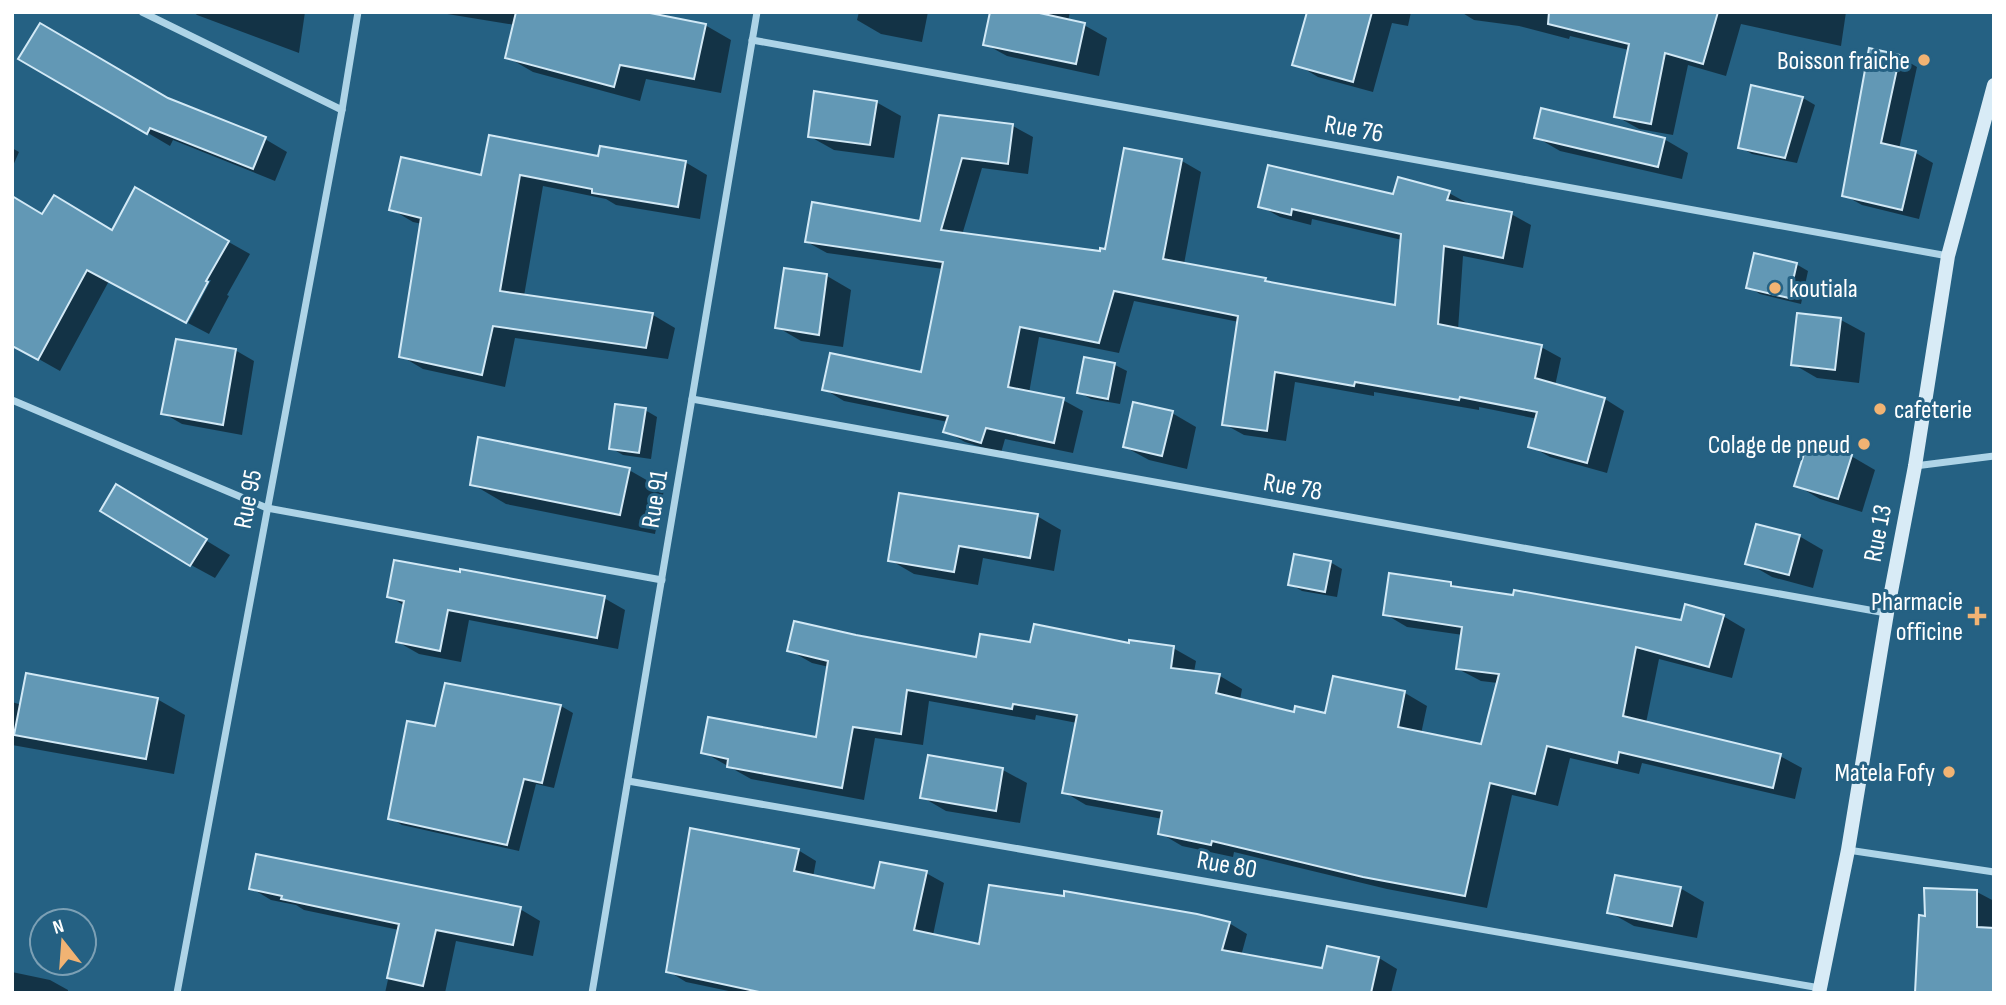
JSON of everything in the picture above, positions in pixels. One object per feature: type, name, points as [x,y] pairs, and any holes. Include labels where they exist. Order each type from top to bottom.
[{"type":"street","points":[[142,12],[342,110]]},
{"type":"street","name":"Rue 95","points":[[177,993],[358,12]]},
{"type":"street","name":"Rue 91","points":[[592,993],[757,12]]},
{"type":"street","name":"Rue 76","points":[[752,40],[1948,256]]},
{"type":"street","name":"Rue 13","points":[[1819,991],[1848,850],[1887,613],[1915,466],[1948,256],[1994,85]]},
{"type":"street","name":"Rue 78","points":[[692,399],[1887,613]]},
{"type":"street","points":[[12,400],[267,508],[662,580]]},
{"type":"street","points":[[1915,466],[1994,456]]},
{"type":"street","name":"Rue 80","points":[[628,781],[1819,991]]},
{"type":"street","points":[[1848,850],[1994,872]]},
{"type":"building","points":[[516,12],[645,12],[706,24],[694,79],[620,65],[614,87],[505,58]]},
{"type":"building","points":[[990,12],[1035,12],[1085,23],[1076,64],[983,45]]},
{"type":"building","points":[[1307,12],[1372,12],[1353,82],[1292,65]]},
{"type":"building","points":[[1549,12],[1718,12],[1703,64],[1665,53],[1651,124],[1614,117],[1629,44],[1548,24]]},
{"type":"building","points":[[40,23],[168,98],[266,137],[253,169],[150,128],[147,134],[18,59]]},
{"type":"building","points":[[1869,48],[1900,55],[1881,143],[1916,151],[1902,210],[1842,196]]},
{"type":"building","points":[[1751,85],[1803,97],[1785,158],[1738,148]]},
{"type":"building","points":[[814,91],[877,101],[870,145],[808,137]]},
{"type":"building","points":[[1541,108],[1665,138],[1658,167],[1534,138]]},
{"type":"building","points":[[939,115],[1013,124],[1008,164],[962,158],[941,230],[1100,251],[1100,248],[1105,249],[1124,148],[1182,159],[1163,259],[1395,305],[1401,234],[1292,209],[1291,215],[1258,207],[1268,165],[1393,194],[1398,177],[1450,191],[1447,200],[1512,212],[1503,258],[1444,246],[1438,324],[1542,345],[1535,378],[1605,398],[1587,463],[1528,447],[1537,412],[1460,397],[1459,400],[1355,382],[1354,386],[1275,372],[1267,431],[1222,425],[1238,316],[1114,291],[1099,343],[1020,327],[1008,387],[1064,398],[1054,443],[986,428],[981,443],[943,432],[948,416],[822,390],[830,353],[921,372],[943,262],[805,242],[812,202],[920,221]]},
{"type":"building","points":[[489,135],[598,156],[600,146],[686,161],[678,207],[592,193],[592,189],[520,175],[500,291],[653,313],[646,348],[493,326],[482,375],[399,357],[421,218],[389,210],[401,157],[481,175]]},
{"type":"building","points":[[135,187],[229,241],[186,323],[87,270],[38,360],[12,346],[12,196],[42,214],[54,195],[112,230]]},
{"type":"building","points":[[1754,253],[1797,263],[1789,298],[1746,288]]},
{"type":"building","points":[[784,268],[827,274],[819,335],[775,328]]},
{"type":"building","points":[[1797,313],[1841,318],[1835,370],[1791,365]]},
{"type":"building","points":[[176,339],[236,349],[223,425],[161,414]]},
{"type":"building","points":[[1084,357],[1115,363],[1108,399],[1077,393]]},
{"type":"building","points":[[1133,402],[1173,411],[1162,456],[1123,447]]},
{"type":"building","points":[[615,404],[646,408],[639,453],[609,449]]},
{"type":"building","points":[[478,437],[630,468],[620,515],[470,485]]},
{"type":"building","points":[[1808,441],[1852,455],[1838,499],[1794,486]]},
{"type":"building","points":[[116,484],[207,539],[190,566],[100,511]]},
{"type":"building","points":[[899,493],[1038,514],[1030,558],[959,546],[954,572],[888,561]]},
{"type":"building","points":[[1756,524],[1800,535],[1789,575],[1745,564]]},
{"type":"building","points":[[1294,554],[1331,561],[1325,592],[1288,585]]},
{"type":"building","points":[[394,560],[460,572],[460,569],[605,596],[597,638],[448,610],[440,651],[396,642],[404,601],[387,597]]},
{"type":"building","points":[[1389,573],[1513,595],[1514,590],[1681,620],[1685,604],[1724,615],[1709,667],[1636,647],[1623,716],[1781,754],[1773,788],[1619,752],[1617,763],[1547,746],[1535,794],[1490,783],[1465,896],[1363,877],[1212,841],[1211,845],[1158,834],[1162,811],[1062,793],[1077,715],[1013,704],[1012,709],[907,690],[901,734],[853,727],[842,788],[727,767],[728,759],[701,753],[708,717],[816,737],[828,661],[787,651],[794,621],[976,657],[980,634],[1030,642],[1034,624],[1129,643],[1129,640],[1174,646],[1171,668],[1220,674],[1216,693],[1294,712],[1295,706],[1325,713],[1333,676],[1405,691],[1398,727],[1481,744],[1499,674],[1456,669],[1462,627],[1383,615]]},
{"type":"building","points":[[26,673],[158,698],[146,759],[14,735]]},
{"type":"building","points":[[445,683],[561,705],[542,783],[524,779],[507,845],[388,819],[407,721],[435,726]]},
{"type":"building","points":[[928,755],[1003,768],[996,811],[920,798]]},
{"type":"building","points":[[690,828],[799,849],[794,871],[874,888],[880,862],[927,871],[914,930],[979,944],[989,885],[1064,896],[1064,891],[1230,922],[1222,950],[1322,968],[1327,946],[1379,957],[1371,993],[764,993],[666,972]]},
{"type":"building","points":[[256,854],[521,907],[513,945],[436,930],[423,986],[387,978],[399,924],[281,899],[282,896],[249,889]]},
{"type":"building","points":[[1615,875],[1681,887],[1672,926],[1607,913]]},
{"type":"building","points":[[1924,888],[1977,890],[1977,927],[1994,928],[1994,993],[1915,993],[1919,915],[1925,916]]},
{"type":"place","name":"Boisson fraiche","points":[[1924,60]]},
{"type":"place","name":"koutiala","points":[[1775,288]]},
{"type":"place","name":"cafeterie","points":[[1880,409]]},
{"type":"place","name":"Colage de pneud","points":[[1864,444]]},
{"type":"place","name":"Pharmacie officine","points":[[1977,616]]},
{"type":"place","name":"Matela Fofy","points":[[1949,772]]}]
